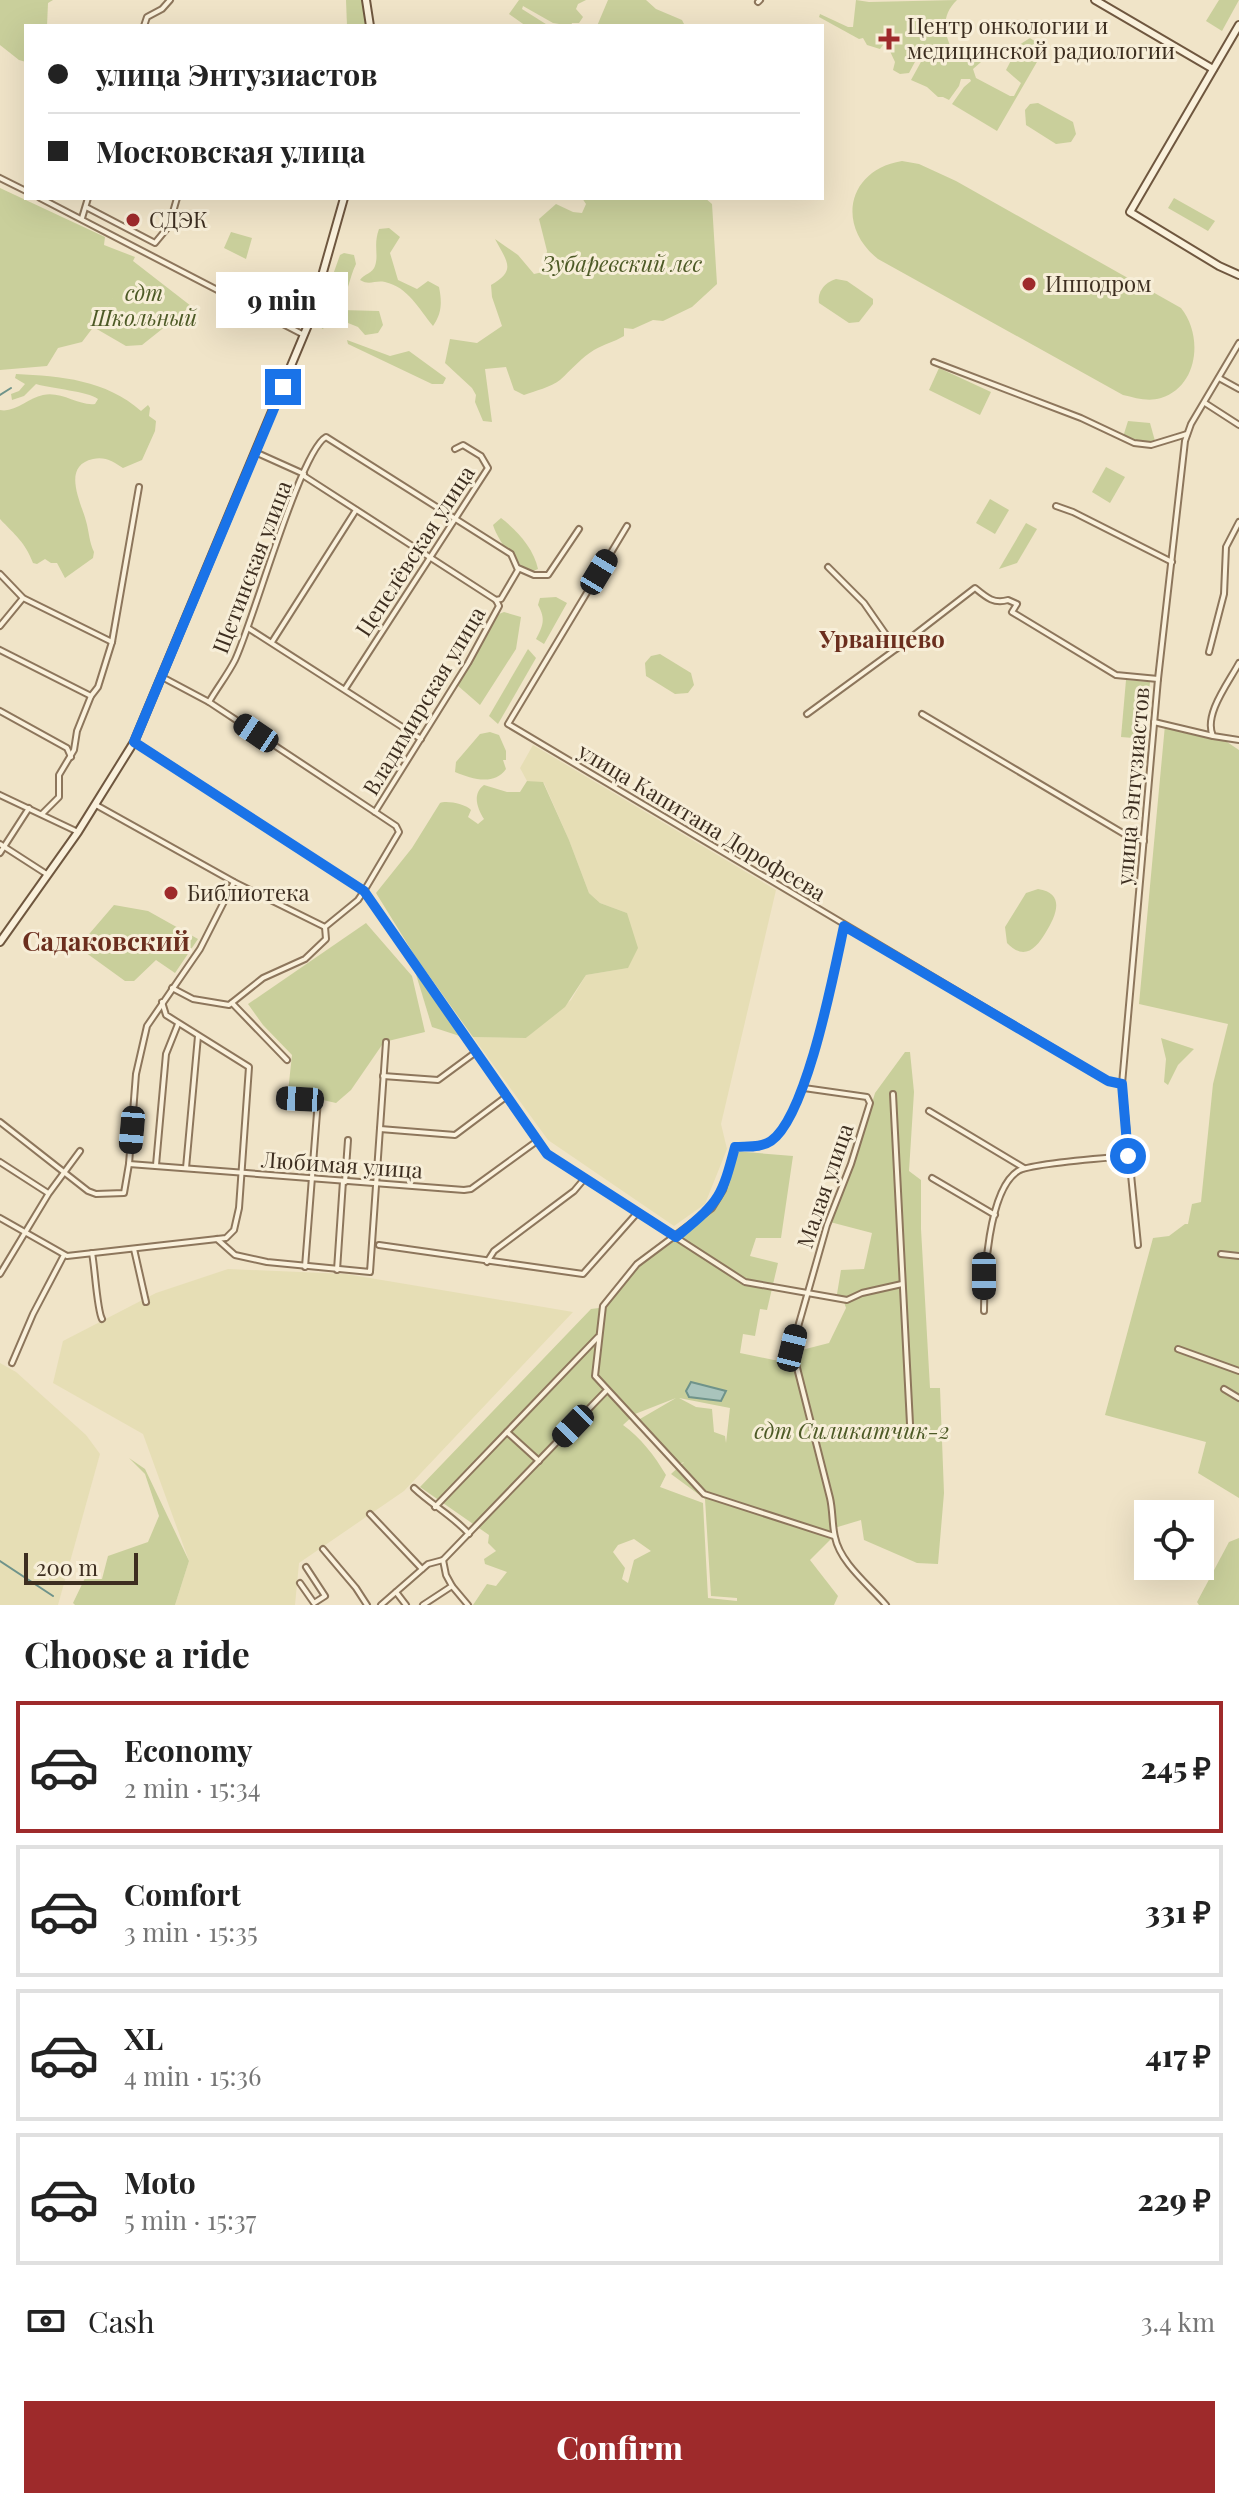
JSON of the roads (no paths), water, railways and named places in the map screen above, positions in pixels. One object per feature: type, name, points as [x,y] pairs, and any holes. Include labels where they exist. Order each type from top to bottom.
[{"type":"main road","points":[[366,0],[370,24]]},
{"type":"main road","points":[[1095,0],[1213,69]]},
{"type":"main road","points":[[1239,27],[1130,209],[1133,215],[1239,275]]},
{"type":"main road","points":[[0,942],[78,832],[134,742],[303,339],[343,200]]},
{"type":"street","points":[[145,24],[147,17],[170,0]]},
{"type":"street","points":[[0,178],[24,190]]},
{"type":"street","points":[[44,200],[303,339]]},
{"type":"street","points":[[81,219],[88,200]]},
{"type":"street","points":[[86,207],[154,243],[169,226],[176,200]]},
{"type":"street","name":"улица Энтузиастов","points":[[1138,1245],[1122,1084],[1158,679],[1187,434],[1239,343]]},
{"type":"street","points":[[934,362],[1081,418],[1134,443],[1151,445],[1187,434]]},
{"type":"street","points":[[1219,378],[1239,389]]},
{"type":"street","points":[[1205,403],[1239,425]]},
{"type":"street","name":"Щетинская улица","points":[[209,702],[235,661],[278,537],[320,440],[326,437],[456,519]]},
{"type":"street","name":"Цепелёвская улица","points":[[345,689],[488,468],[481,456],[463,445],[455,449]]},
{"type":"street","points":[[255,452],[304,475],[496,600],[501,599],[518,570],[511,554],[456,519]]},
{"type":"street","points":[[42,814],[59,797],[59,775],[71,757],[112,642],[139,487]]},
{"type":"street","points":[[1056,506],[1172,562]]},
{"type":"street","points":[[272,642],[356,510]]},
{"type":"street","points":[[1209,652],[1224,594],[1226,547],[1239,522]]},
{"type":"street","name":"улица Капитана Дорофеева","points":[[627,526],[508,724],[1108,1081],[1122,1084]]},
{"type":"street","points":[[516,566],[534,575],[548,575],[579,529]]},
{"type":"street","points":[[828,567],[864,603],[896,649]]},
{"type":"street","points":[[0,574],[23,598],[112,642]]},
{"type":"street","points":[[807,714],[975,588],[988,599],[1000,603],[1008,600],[1017,604],[1012,612],[1116,675],[1158,679]]},
{"type":"street","points":[[0,626],[23,598]]},
{"type":"street","name":"Владимирская улица","points":[[375,812],[468,663],[499,606],[496,600]]},
{"type":"street","points":[[248,628],[421,739]]},
{"type":"street","points":[[0,650],[91,696]]},
{"type":"street","points":[[1213,736],[1209,729],[1214,711],[1239,663]]},
{"type":"street","points":[[162,677],[209,702],[396,826],[399,832],[358,900],[325,927]]},
{"type":"street","points":[[0,711],[67,748],[71,757]]},
{"type":"street","points":[[922,714],[1131,838],[1144,841]]},
{"type":"street","points":[[1154,722],[1239,740]]},
{"type":"street","points":[[134,742],[364,891],[547,1154],[745,1282],[847,1300],[862,1293],[902,1284]]},
{"type":"street","points":[[0,795],[78,832]]},
{"type":"street","points":[[96,805],[234,882],[325,927]]},
{"type":"street","points":[[0,853],[2,845],[29,808]]},
{"type":"street","points":[[2,845],[48,875]]},
{"type":"street","points":[[0,1122],[96,1194],[124,1193],[136,1074],[147,1026],[200,949],[234,882]]},
{"type":"street","points":[[844,926],[804,1088],[775,1138],[761,1146],[735,1147],[723,1190],[712,1208],[637,1264],[603,1306],[595,1376],[704,1494],[834,1536],[848,1562],[886,1605]]},
{"type":"street","points":[[172,988],[193,999],[221,1005],[232,1003],[263,978],[308,957],[326,939],[325,927]]},
{"type":"street","points":[[0,1218],[64,1255],[226,1238],[234,1230],[250,1072],[245,1063],[166,1015],[162,1002]]},
{"type":"street","points":[[232,1003],[287,1060]]},
{"type":"street","points":[[156,1165],[166,1054],[178,1024]]},
{"type":"street","points":[[186,1168],[198,1036]]},
{"type":"street","points":[[217,1239],[235,1255],[305,1267],[370,1272],[386,1042]]},
{"type":"street","points":[[383,1076],[438,1080],[476,1052]]},
{"type":"street","name":"Малая улица","points":[[804,1088],[867,1097],[870,1103],[827,1225],[792,1348],[830,1498],[835,1521],[834,1536]]},
{"type":"street","points":[[893,1094],[910,1424]]},
{"type":"street","points":[[380,1129],[455,1135],[507,1096]]},
{"type":"street","points":[[282,1099],[318,1100],[305,1267]]},
{"type":"street","points":[[929,1111],[1024,1168]]},
{"type":"street","points":[[337,1270],[348,1140]]},
{"type":"street","name":"Любимая улица","points":[[129,1164],[471,1189],[538,1140]]},
{"type":"street","points":[[0,1274],[49,1193],[80,1151]]},
{"type":"street","points":[[984,1311],[984,1276],[995,1215],[1006,1184],[1016,1172],[1024,1168],[1128,1156]]},
{"type":"street","points":[[0,1162],[49,1193]]},
{"type":"street","points":[[487,1262],[494,1251],[574,1191],[585,1178]]},
{"type":"street","points":[[932,1178],[995,1215]]},
{"type":"street","points":[[379,1245],[583,1274],[638,1212]]},
{"type":"street","points":[[134,1249],[146,1302]]},
{"type":"street","points":[[92,1253],[98,1286],[98,1311],[102,1319]]},
{"type":"street","points":[[1221,1254],[1239,1256]]},
{"type":"street","points":[[12,1363],[64,1255]]},
{"type":"street","points":[[435,1507],[600,1335]]},
{"type":"street","points":[[1178,1349],[1239,1371]]},
{"type":"street","points":[[1224,1389],[1239,1398]]},
{"type":"street","points":[[381,1605],[428,1564],[443,1560],[606,1391]]},
{"type":"street","points":[[507,1432],[539,1461]]},
{"type":"street","points":[[414,1488],[435,1507],[455,1518],[469,1534]]},
{"type":"street","points":[[370,1514],[422,1569]]},
{"type":"street","points":[[323,1549],[367,1605]]},
{"type":"street","points":[[443,1560],[452,1586],[468,1605]]},
{"type":"street","points":[[300,1583],[315,1604],[325,1596],[306,1567]]},
{"type":"street","points":[[423,1605],[452,1586]]},
{"type":"street","points":[[396,1592],[406,1605]]},
{"type":"water","points":[[691,1382],[726,1391],[721,1401],[689,1397],[686,1391]]},
{"type":"waterway","points":[[0,395],[11,388]]},
{"type":"waterway","points":[[0,1561],[53,1596]]},
{"type":"place","name":"Центр онкологии и медицинской радиологии","points":[[889,39]]},
{"type":"place","name":"СДЭК","points":[[133,220]]},
{"type":"place","name":"Ипподром","points":[[1029,284]]},
{"type":"place","name":"Библиотека","points":[[171,893]]},
{"type":"district","name":"Урванцево","points":[[882,640]]},
{"type":"district","name":"Садаковский","points":[[106,942]]},
{"type":"park label","name":"Зубаревский лес","points":[[622,264]]},
{"type":"park label","name":"сдт Школьный","points":[[144,306]]},
{"type":"park label","name":"сдт Силикатчик-2","points":[[852,1431]]}]
